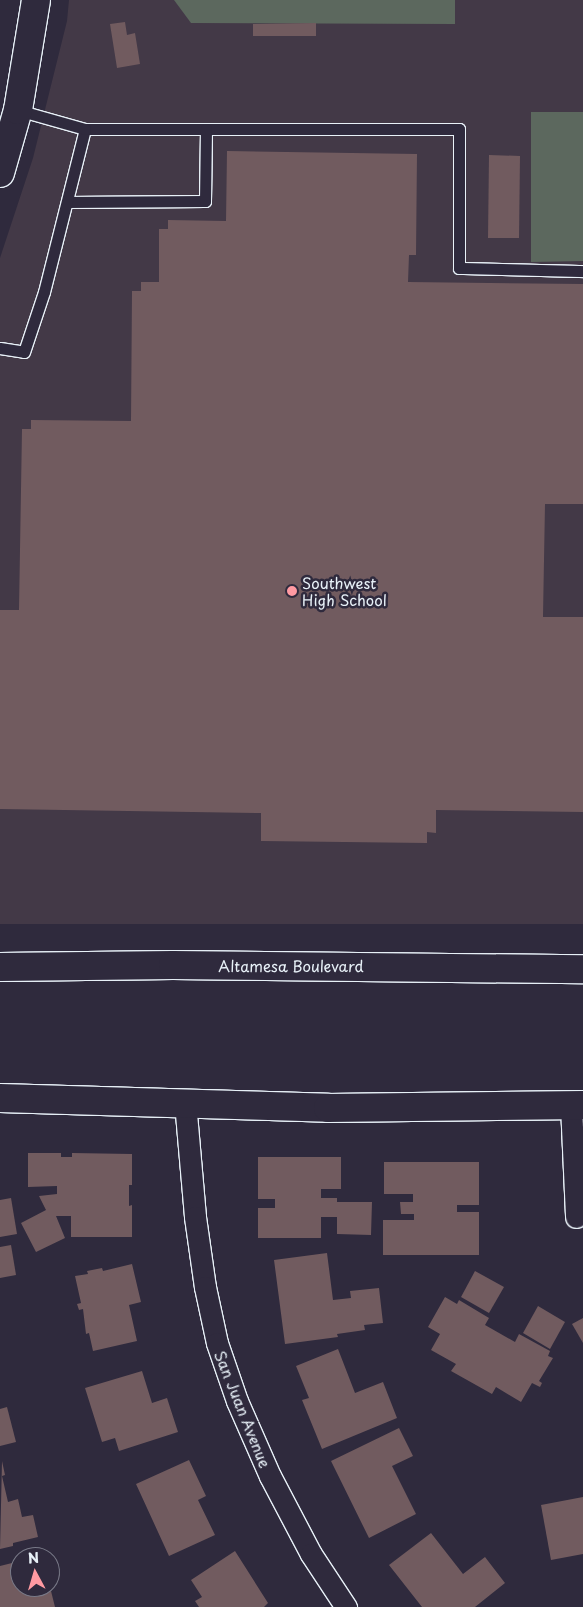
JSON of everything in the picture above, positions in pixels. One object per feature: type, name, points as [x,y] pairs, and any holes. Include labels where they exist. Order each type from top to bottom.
[{"type":"main road","points":[[0,173],[18,110],[36,0]]},
{"type":"main road","name":"Altamesa Boulevard","points":[[0,968],[183,965],[583,968]]},
{"type":"main road","points":[[0,978],[36,967]]},
{"type":"main road","points":[[0,1098],[185,1102],[328,1108],[577,1105]]},
{"type":"street","name":"San Juan Avenue","points":[[185,1102],[194,1217],[204,1287],[217,1343],[237,1401],[270,1476],[311,1554],[346,1607]]},
{"type":"street","points":[[576,1217],[577,1105]]},
{"type":"lane","points":[[18,110],[85,129],[459,129],[459,268],[583,271]]},
{"type":"lane","points":[[0,348],[24,352],[44,292],[85,129]]},
{"type":"lane","points":[[67,202],[205,201],[206,129]]},
{"type":"shaded area","name":"Southwest High School","points":[[69,0],[583,0],[583,924],[0,924],[0,258],[33,158],[67,21]]},
{"type":"shaded area","points":[[174,0],[455,0],[455,24],[191,23]]},
{"type":"shaded area","points":[[531,112],[583,112],[583,261],[531,262]]},
{"type":"building","points":[[125,22],[127,35],[135,33],[140,64],[117,68],[110,24]]},
{"type":"building","points":[[316,23],[316,36],[253,36],[253,24]]},
{"type":"building","points":[[227,151],[417,154],[416,255],[409,255],[408,282],[583,284],[583,504],[545,504],[543,617],[583,617],[583,812],[436,810],[436,833],[427,832],[427,843],[261,841],[261,813],[0,809],[0,610],[19,610],[22,429],[31,429],[31,420],[131,421],[132,291],[141,291],[141,282],[159,282],[159,229],[168,229],[168,220],[226,221]]},
{"type":"building","points":[[489,155],[520,156],[519,238],[488,238]]},
{"type":"building","points":[[28,1153],[61,1153],[61,1157],[72,1157],[72,1153],[132,1154],[132,1185],[129,1185],[129,1206],[132,1205],[132,1237],[71,1237],[71,1216],[56,1216],[65,1238],[36,1252],[21,1223],[46,1210],[39,1196],[57,1194],[57,1186],[28,1187]]},
{"type":"building","points":[[258,1157],[341,1157],[341,1189],[321,1189],[321,1198],[337,1198],[337,1202],[372,1202],[371,1235],[337,1234],[337,1217],[321,1217],[321,1238],[258,1238],[258,1208],[275,1208],[275,1199],[258,1199]]},
{"type":"building","points":[[384,1162],[479,1162],[479,1205],[457,1205],[457,1212],[479,1212],[479,1255],[383,1255],[383,1220],[414,1220],[414,1214],[401,1214],[400,1202],[413,1202],[413,1194],[384,1194]]},
{"type":"building","points":[[11,1198],[17,1234],[0,1237],[0,1200]]},
{"type":"building","points":[[11,1245],[16,1275],[0,1278],[0,1247]]},
{"type":"building","points":[[327,1253],[333,1300],[351,1298],[350,1291],[379,1288],[383,1323],[364,1325],[365,1330],[337,1334],[338,1337],[285,1344],[274,1260]]},
{"type":"building","points":[[132,1264],[141,1302],[129,1305],[137,1341],[93,1351],[89,1333],[86,1334],[83,1309],[79,1310],[77,1304],[81,1303],[75,1276],[88,1274],[87,1271],[102,1268],[103,1271]]},
{"type":"building","points":[[475,1271],[504,1287],[489,1313],[461,1297]]},
{"type":"building","points":[[445,1297],[457,1304],[459,1300],[489,1318],[485,1325],[515,1342],[519,1334],[550,1351],[548,1356],[553,1358],[539,1381],[542,1383],[540,1387],[532,1383],[521,1402],[496,1387],[492,1394],[451,1371],[456,1364],[431,1350],[440,1334],[428,1327]]},
{"type":"building","points":[[538,1306],[565,1322],[550,1349],[523,1333]]},
{"type":"building","points":[[583,1318],[583,1343],[572,1324]]},
{"type":"building","points":[[338,1349],[355,1393],[383,1382],[397,1418],[322,1449],[302,1400],[309,1398],[296,1366]]},
{"type":"building","points":[[142,1371],[152,1403],[167,1398],[178,1432],[119,1451],[115,1438],[102,1442],[85,1388]]},
{"type":"building","points":[[7,1407],[16,1442],[0,1446],[0,1409]]},
{"type":"building","points":[[399,1428],[413,1456],[392,1466],[416,1514],[369,1538],[331,1461]]},
{"type":"building","points":[[189,1460],[206,1496],[198,1500],[215,1535],[169,1556],[136,1484]]},
{"type":"building","points":[[2,1461],[5,1475],[2,1476],[8,1502],[18,1499],[22,1517],[33,1515],[38,1537],[13,1543],[13,1546],[0,1549]]},
{"type":"building","points":[[583,1497],[583,1554],[551,1560],[541,1505]]},
{"type":"building","points":[[431,1533],[463,1574],[485,1557],[505,1583],[475,1607],[422,1607],[389,1565]]},
{"type":"building","points":[[235,1551],[268,1603],[264,1607],[199,1607],[195,1601],[202,1597],[191,1580]]},
{"type":"building","points":[[10,1564],[10,1597],[52,1597],[55,1607],[0,1607],[0,1566]]},
{"type":"place","name":"Southwest High School","points":[[292,591]]}]
